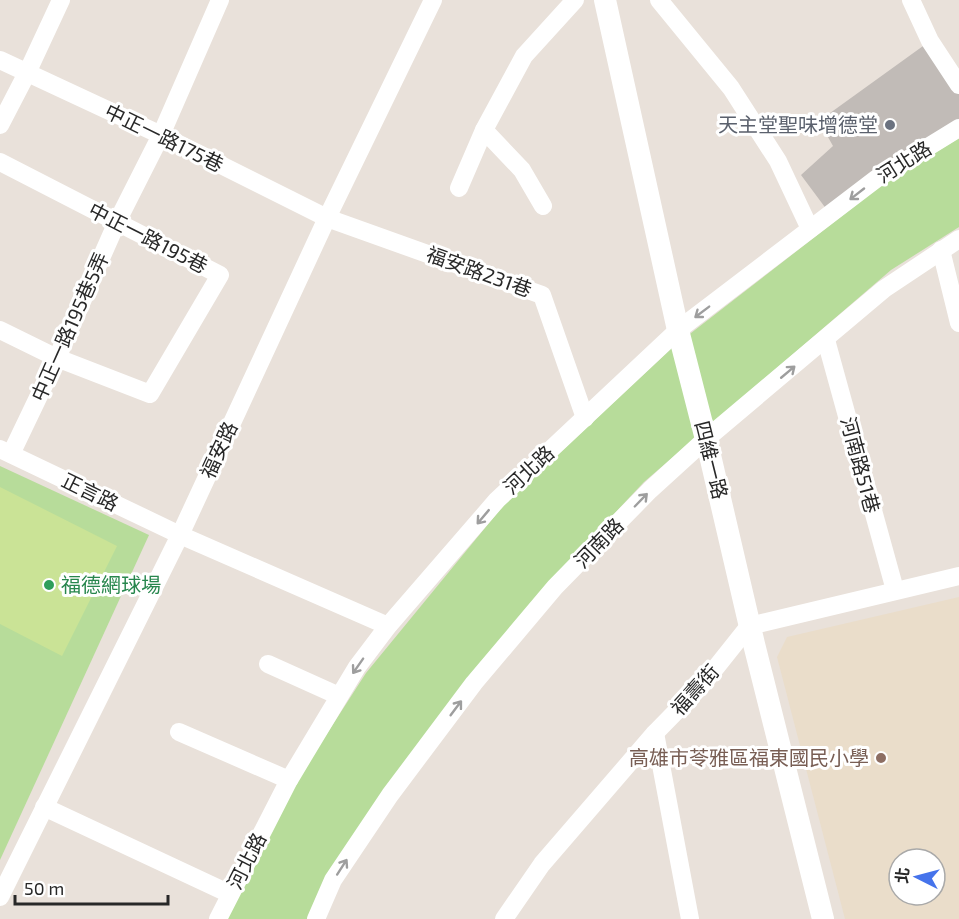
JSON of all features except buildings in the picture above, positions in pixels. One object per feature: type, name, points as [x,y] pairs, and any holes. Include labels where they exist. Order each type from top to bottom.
[{"type":"street","points":[[0,125],[61,0]]},
{"type":"street","name":"中正一路195巷5弄","points":[[5,451],[57,358],[220,0]]},
{"type":"street","name":"福安路","points":[[0,897],[180,535],[327,218],[433,0]]},
{"type":"street","points":[[459,188],[484,130],[524,56],[575,0]]},
{"type":"street","name":"四維一路","points":[[605,0],[678,330],[823,919]]},
{"type":"street","points":[[659,0],[730,88],[772,152],[810,229]]},
{"type":"street","points":[[911,0],[930,41],[959,85]]},
{"type":"street","name":"中正一路175巷","points":[[0,60],[160,135],[327,218]]},
{"type":"street","name":"河北路","points":[[218,919],[289,780],[357,667],[388,626],[497,500],[678,330],[876,179],[959,128]]},
{"type":"street","points":[[484,130],[522,170],[543,206]]},
{"type":"street","name":"中正一路195巷","points":[[0,162],[220,275],[150,394],[57,358],[0,330]]},
{"type":"street","name":"福安路231巷","points":[[327,218],[542,295],[585,418]]},
{"type":"street","name":"河南路","points":[[316,919],[333,880],[390,795],[474,683],[555,587],[650,490],[706,439],[884,289],[959,239]]},
{"type":"street","points":[[941,250],[959,323]]},
{"type":"street","name":"河南路51巷","points":[[826,340],[895,590]]},
{"type":"street","name":"正言路","points":[[5,451],[180,535],[388,626]]},
{"type":"street","points":[[750,626],[959,576]]},
{"type":"street","name":"福壽街","points":[[504,919],[542,864],[655,733],[702,685],[750,626]]},
{"type":"street","points":[[268,664],[339,696]]},
{"type":"street","points":[[179,732],[289,780]]},
{"type":"street","points":[[655,733],[690,919]]},
{"type":"street","points":[[44,807],[230,894]]},
{"type":"shaded area","name":"高雄市苓雅區福東國民小學","points":[[959,597],[959,919],[845,919],[777,657],[787,637]]},
{"type":"green space","points":[[959,138],[959,227],[891,270],[644,482],[551,581],[325,879],[307,919],[220,919],[299,777],[366,673],[503,506],[673,347],[878,188]]},
{"type":"green space","points":[[0,466],[149,535],[0,860]]},
{"type":"green space","name":"福德網球場","points":[[0,487],[117,546],[62,656],[0,624]]},
{"type":"place","name":"天主堂聖味增德堂","points":[[890,125]]},
{"type":"place","name":"福德網球場","points":[[49,585]]},
{"type":"place","name":"高雄市苓雅區福東國民小學","points":[[881,758]]}]
